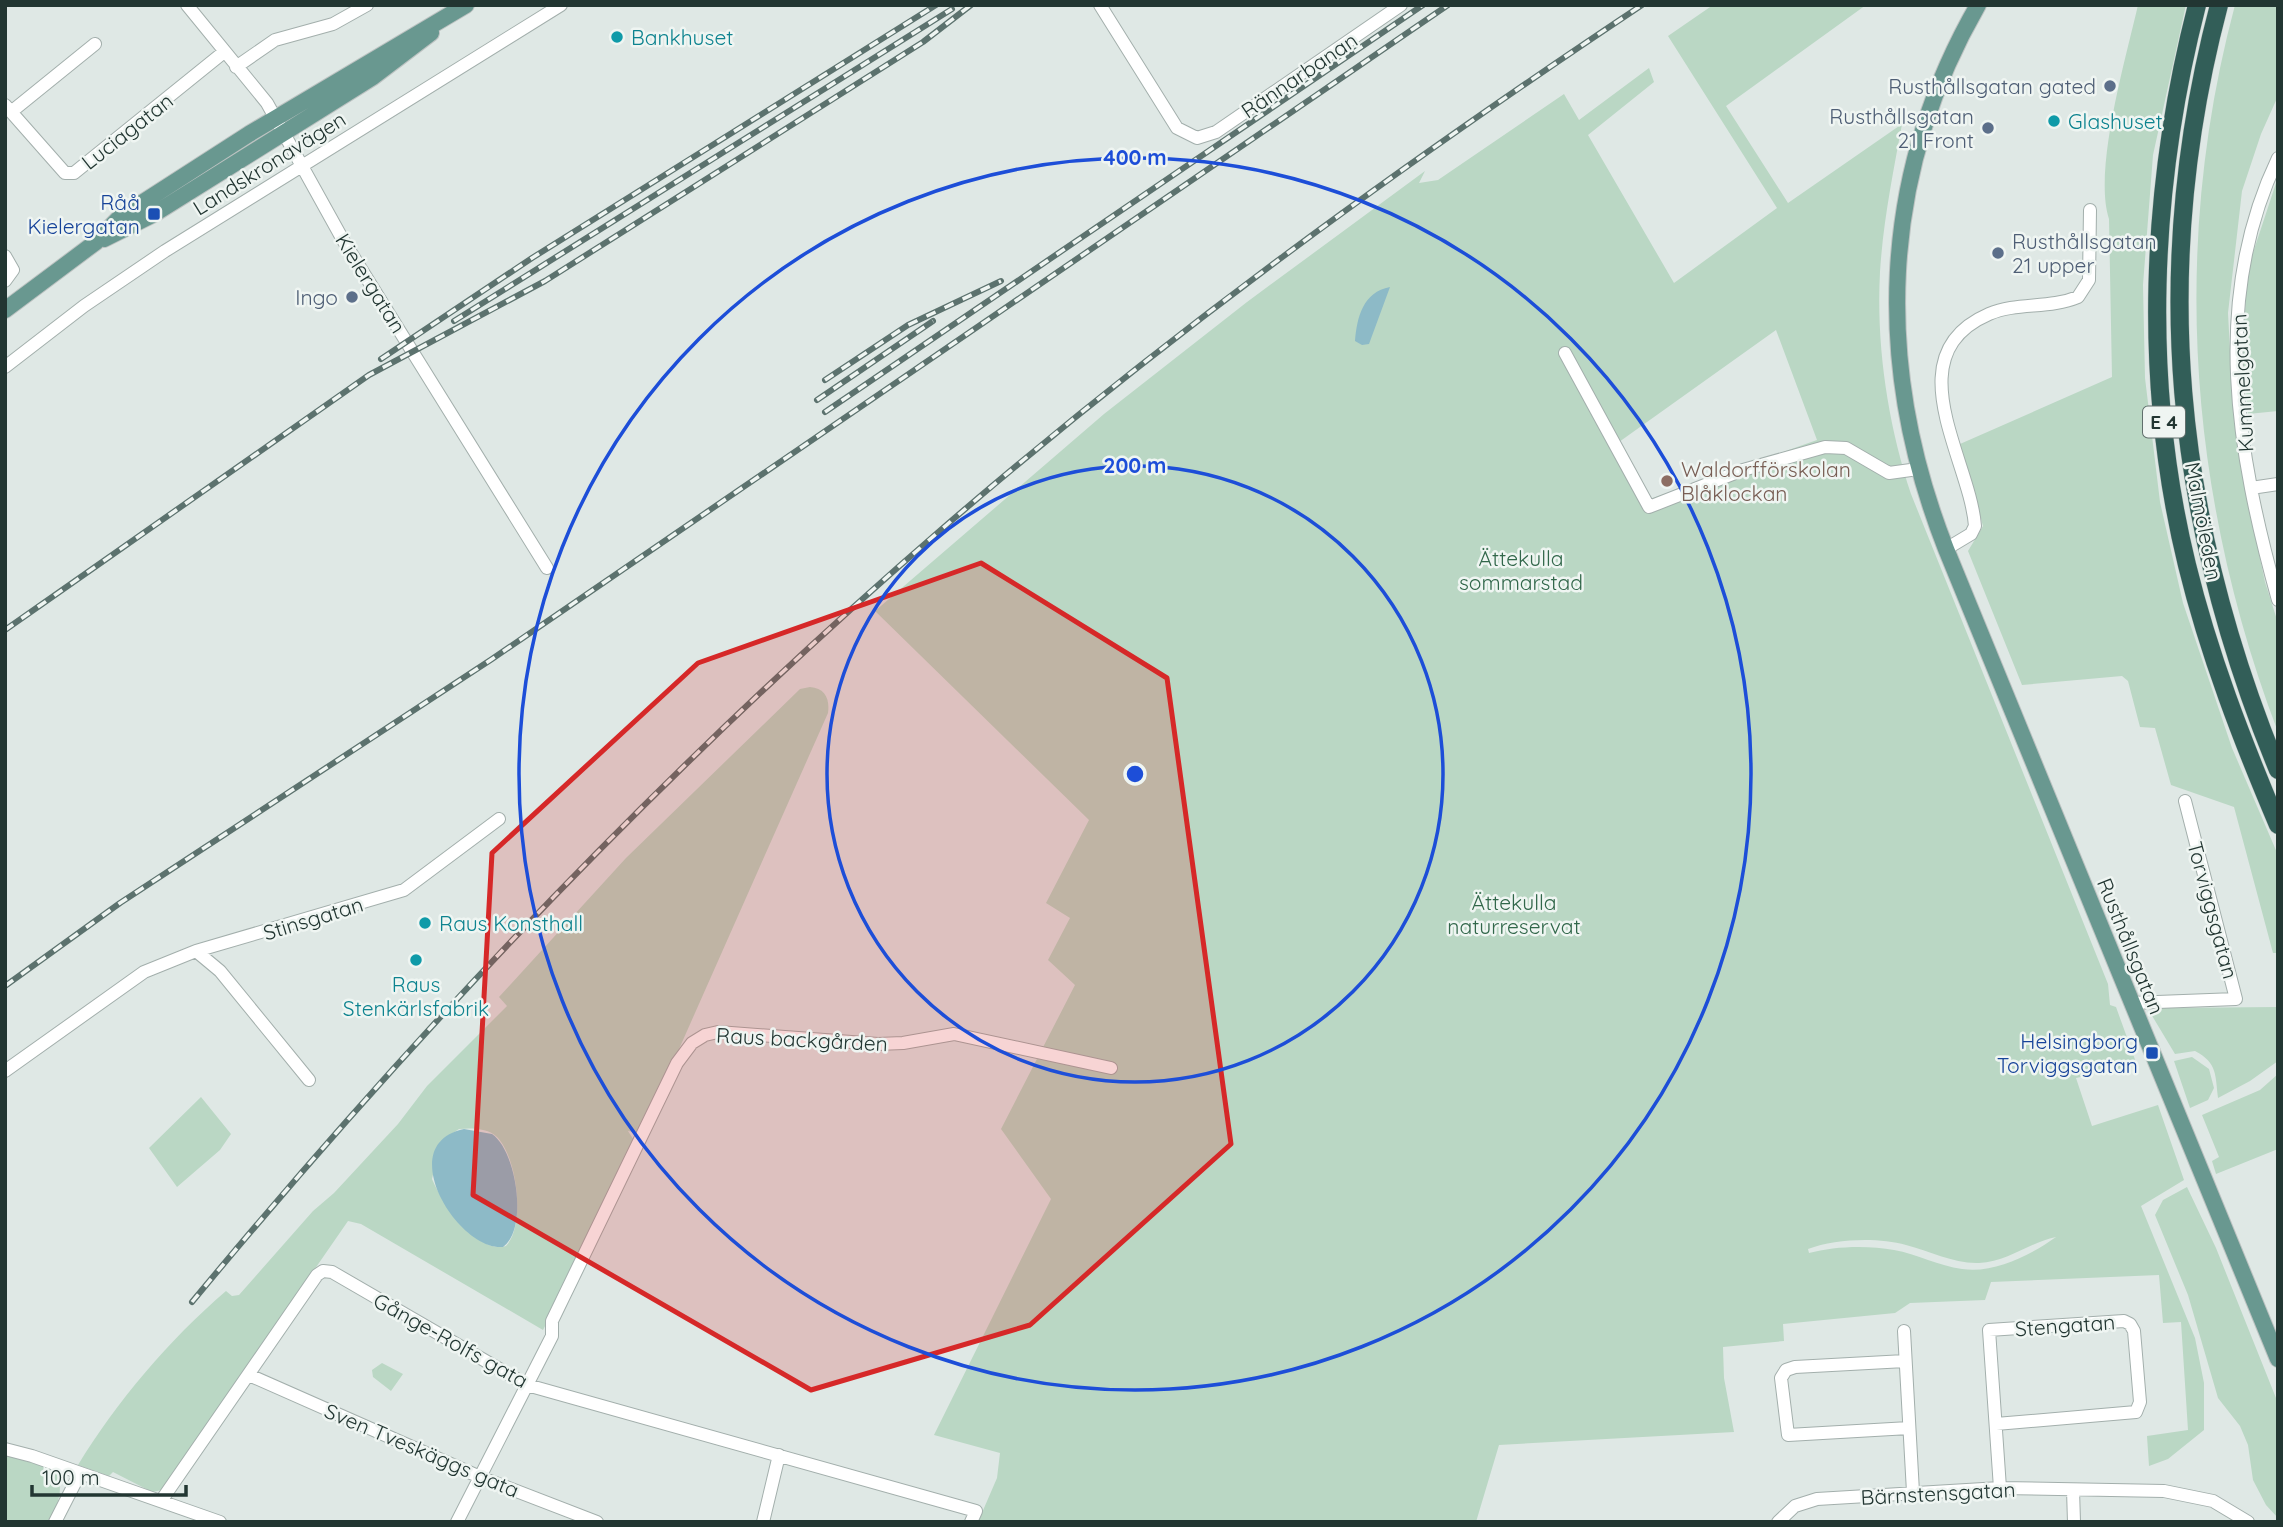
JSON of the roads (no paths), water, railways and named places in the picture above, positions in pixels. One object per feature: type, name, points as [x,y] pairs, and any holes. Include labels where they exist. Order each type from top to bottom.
[{"type":"highway","name":"Malmöleden","points":[[2197,5],[2170,131],[2161,215],[2157,299],[2161,398],[2178,523],[2196,599],[2229,704],[2278,825]]},
{"type":"highway","name":"Malmöleden","points":[[2219,5],[2199,85],[2185,180],[2179,248],[2179,367],[2192,480],[2213,581],[2238,663],[2278,770]]},
{"type":"main road","name":"Landskronavägen","points":[[5,310],[96,242],[120,216],[279,125],[373,77],[424,40],[444,18],[466,5]]},
{"type":"main road","name":"Rusthållsgatan","points":[[1978,5],[1945,68],[1926,117],[1905,198],[1899,237],[1896,300],[1899,362],[1918,469],[1946,549],[2278,1359]]},
{"type":"street","name":"Kielergatan","points":[[187,5],[267,103],[343,240],[547,568]]},
{"type":"street","points":[[236,67],[275,40],[332,24],[367,5]]},
{"type":"street","name":"Landskronavägen","points":[[5,367],[84,306],[165,251],[303,168],[561,5]]},
{"type":"street","name":"Rännarbanan","points":[[1100,5],[1177,128],[1194,138],[1216,132],[1401,5]]},
{"type":"street","points":[[8,109],[95,44]]},
{"type":"street","name":"Luciagatan","points":[[8,109],[65,173],[74,173],[224,52]]},
{"type":"street","name":"Kummelgatan","points":[[2278,158],[2250,228],[2237,295],[2238,388],[2251,488],[2274,574],[2278,600]]},
{"type":"street","points":[[1946,549],[1971,534],[1975,526],[1940,391],[1947,356],[1963,330],[1982,317],[2000,310],[2057,304],[2078,297],[2089,280],[2090,210]]},
{"type":"street","points":[[5,256],[13,267],[11,276],[5,281]]},
{"type":"street","points":[[1565,353],[1649,507],[1743,470],[1825,447],[1846,448],[1889,473],[1918,469]]},
{"type":"street","points":[[2251,488],[2278,484]]},
{"type":"street","name":"Torviggsgatan","points":[[2131,1003],[2236,999],[2185,801]]},
{"type":"street","name":"Stinsgatan","points":[[5,1071],[144,972],[196,951],[404,890],[499,820]]},
{"type":"street","points":[[196,951],[220,971],[309,1080]]},
{"type":"street","name":"Raus backgården","points":[[457,1522],[552,1336],[552,1321],[686,1048],[705,1035],[718,1032],[895,1044],[954,1034],[1111,1068]]},
{"type":"street","name":"Gånge-Rolfs gata","points":[[161,1501],[317,1275],[323,1271],[332,1272],[527,1385],[779,1455],[974,1516]]},
{"type":"street","name":"Stengatan","points":[[1996,1424],[2136,1412],[2140,1402],[2134,1331],[2130,1324],[2124,1321],[1989,1330],[2000,1488]]},
{"type":"street","points":[[1904,1331],[1913,1492]]},
{"type":"street","points":[[1905,1361],[1795,1367],[1786,1370],[1781,1378],[1788,1435],[1909,1429]]},
{"type":"street","name":"Sven Tveskäggs gata","points":[[249,1375],[480,1477],[597,1522]]},
{"type":"street","points":[[5,1449],[220,1522]]},
{"type":"street","points":[[763,1522],[779,1455]]},
{"type":"street","points":[[55,1522],[80,1473]]},
{"type":"street","name":"Bärnstensgatan","points":[[1777,1522],[1795,1506],[1817,1499],[2000,1488],[2189,1495],[2213,1501],[2248,1522]]},
{"type":"street","points":[[2073,1490],[2074,1522]]},
{"type":"water","points":[[1390,287],[1369,344],[1362,345],[1355,341],[1363,307],[1373,294]]},
{"type":"water","points":[[464,1129],[492,1134],[508,1156],[516,1189],[517,1207],[516,1224],[503,1247],[485,1244],[468,1232],[452,1215],[440,1195],[433,1174],[433,1154],[443,1139]]},
{"type":"railway","points":[[381,359],[532,258],[936,5]]},
{"type":"railway","points":[[5,630],[369,375],[545,281],[923,42],[971,5]]},
{"type":"railway","points":[[825,412],[1423,5]]},
{"type":"railway","points":[[5,986],[120,903],[492,659],[1448,5]]},
{"type":"railway","points":[[192,1302],[368,1097],[551,899],[743,709],[842,618],[1027,457],[1197,321],[1372,191],[1642,5]]},
{"type":"railway","points":[[454,321],[952,9]]},
{"type":"railway","points":[[825,380],[908,325],[1001,281]]},
{"type":"railway","points":[[817,400],[933,321]]},
{"type":"place","name":"Bankhuset","points":[[617,37]]},
{"type":"place","name":"Rusthållsgatan gated","points":[[2110,86]]},
{"type":"place","name":"Glashuset","points":[[2054,121]]},
{"type":"place","name":"Rusthållsgatan 21 Front","points":[[1988,128]]},
{"type":"place","name":"Råå Kielergatan","points":[[154,214]]},
{"type":"place","name":"Rusthållsgatan 21 upper","points":[[1998,253]]},
{"type":"place","name":"Ingo","points":[[352,297]]},
{"type":"place","name":"Waldorfförskolan Blåklockan","points":[[1667,481]]},
{"type":"place","name":"Raus Konsthall","points":[[425,923]]},
{"type":"place","name":"Raus Stenkärlsfabrik","points":[[416,960]]},
{"type":"place","name":"Helsingborg Torviggsgatan","points":[[2152,1053]]},
{"type":"park label","name":"Ättekulla sommarstad","points":[[1521,570]]},
{"type":"park label","name":"Ättekulla naturreservat","points":[[1514,914]]}]
